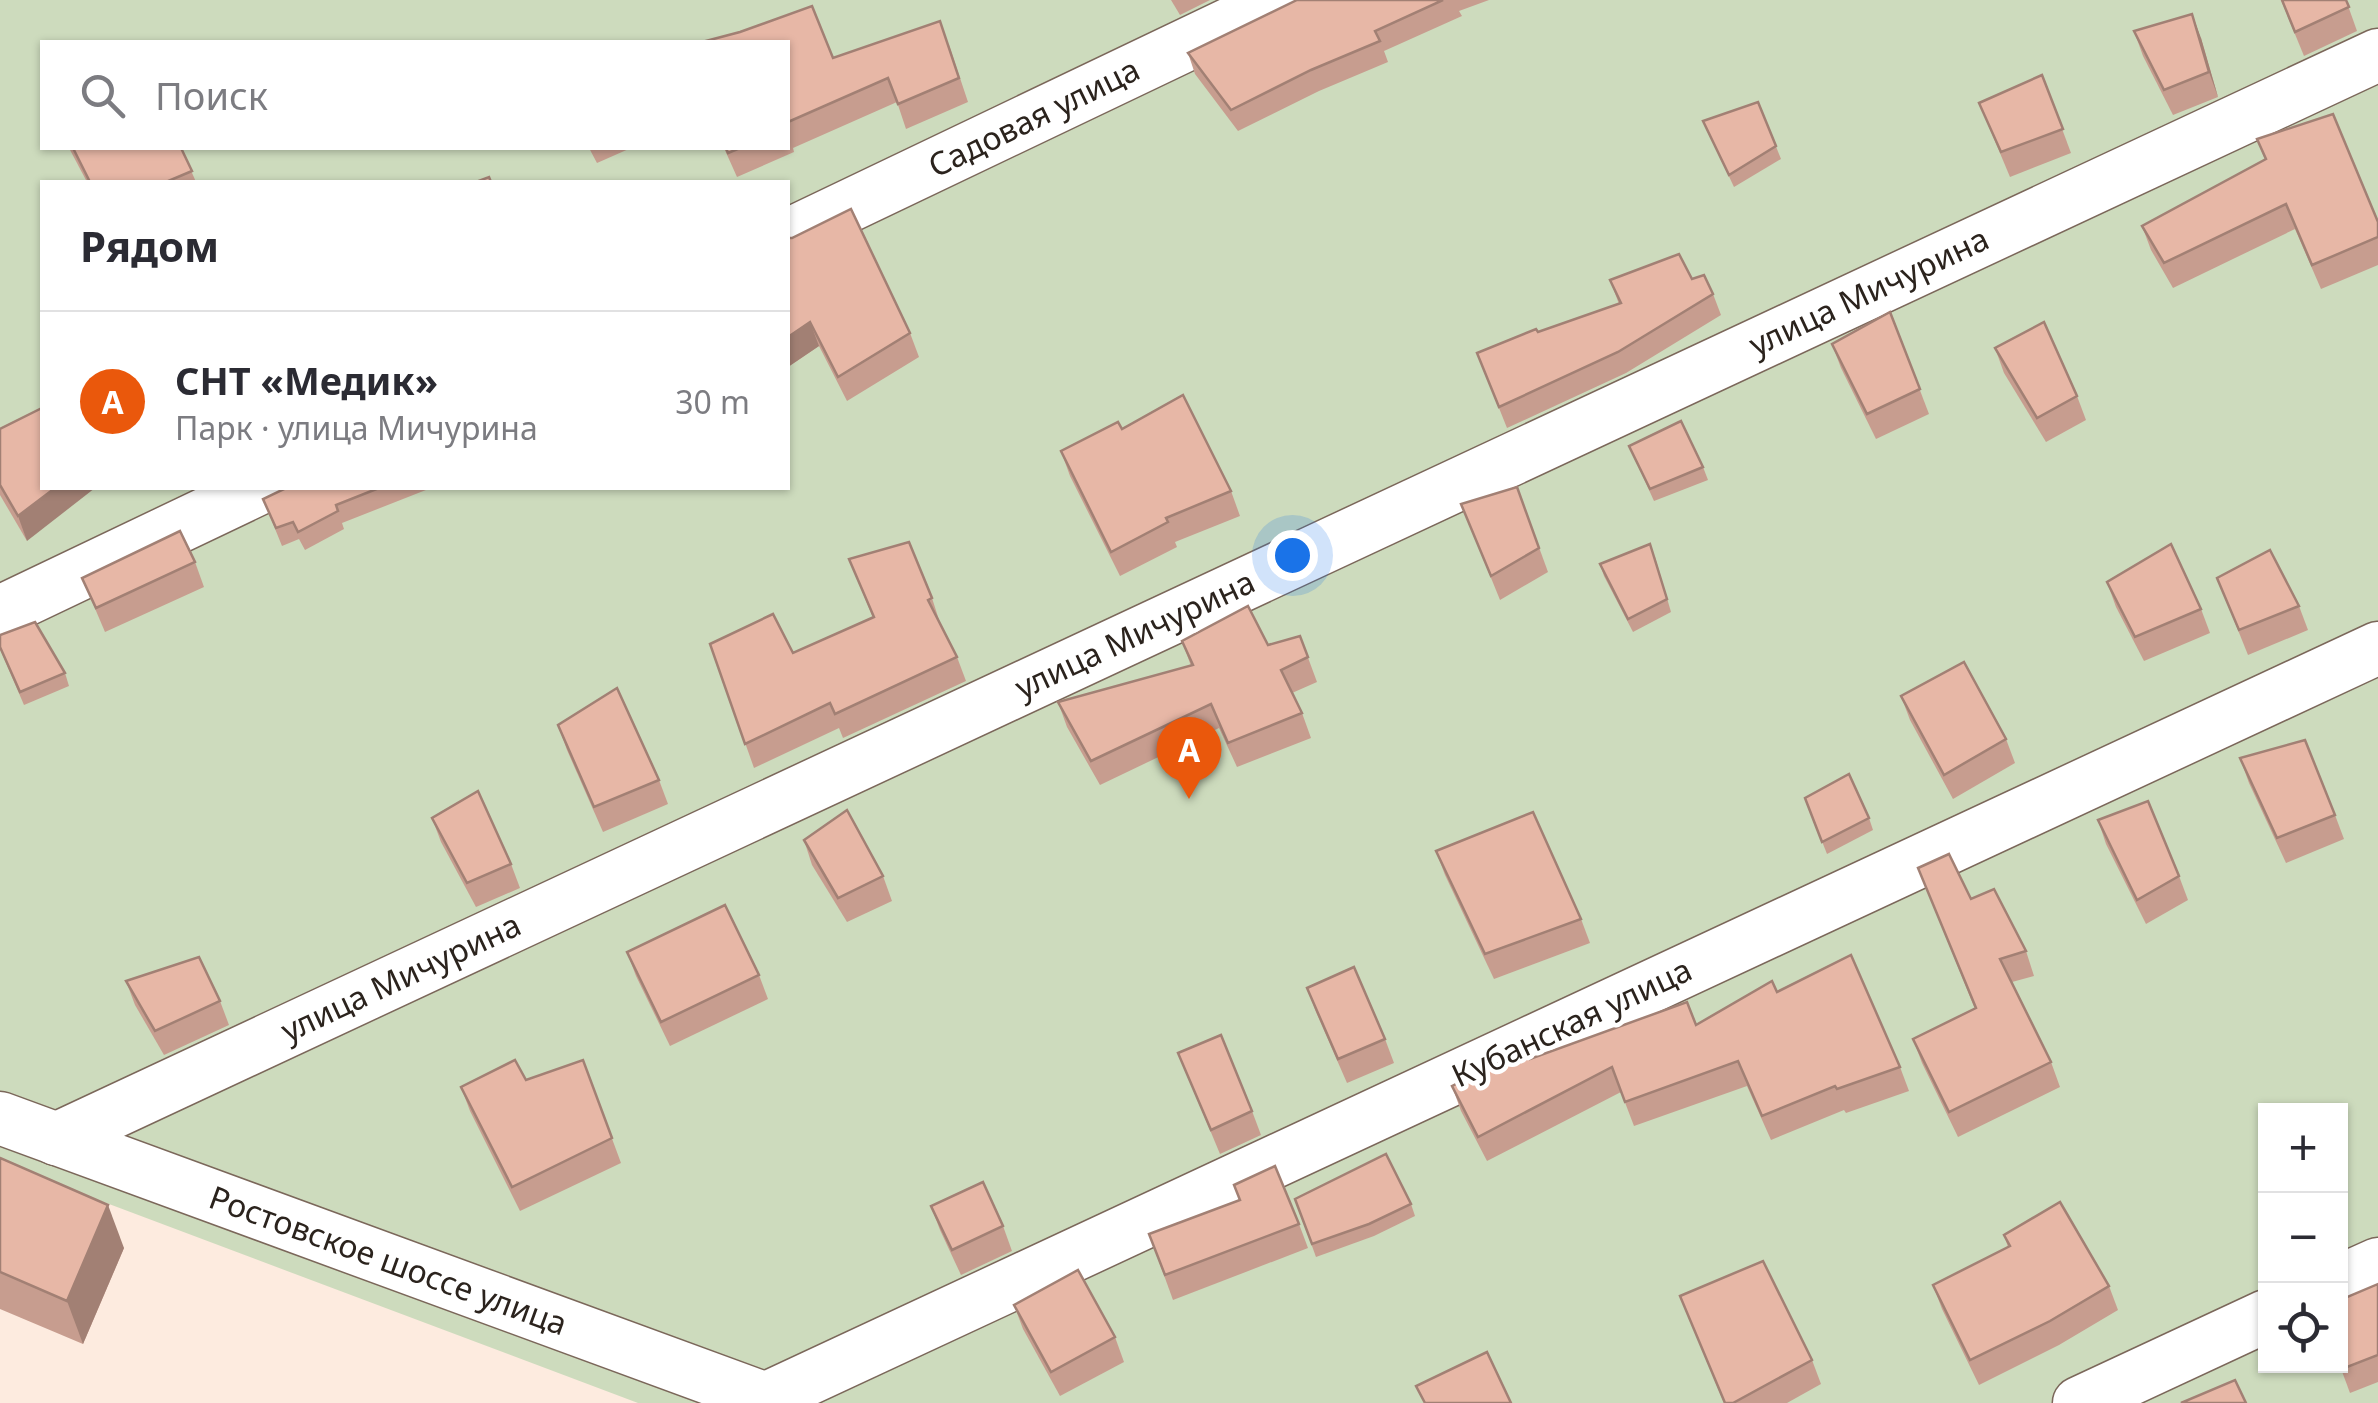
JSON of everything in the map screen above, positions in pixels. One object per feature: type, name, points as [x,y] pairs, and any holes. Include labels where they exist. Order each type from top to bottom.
[{"type":"street","name":"Садовая улица","points":[[790,234],[1280,0]]},
{"type":"street","name":"улица Мичурина","points":[[56,1139],[2378,55]]},
{"type":"street","points":[[0,612],[256,490]]},
{"type":"street","name":"Кубанская улица","points":[[771,1401],[2378,648]]},
{"type":"street","name":"Ростовское шоссе улица","points":[[0,1118],[771,1401]]},
{"type":"street","points":[[2348,1278],[2378,1264]]},
{"type":"street","points":[[2078,1403],[2258,1320]]},
{"type":"green space","points":[[0,0],[2378,0],[2378,1403],[638,1403],[0,1163]]},
{"type":"building","points":[[1297,0],[1443,0],[1375,31],[1380,41],[1231,110],[1188,53]]},
{"type":"building","points":[[2282,0],[2346,0],[2349,7],[2295,32]]},
{"type":"building","points":[[812,6],[833,58],[940,21],[959,78],[898,104],[888,78],[790,121],[790,40],[710,40]]},
{"type":"building","points":[[2192,14],[2209,72],[2164,90],[2134,31]]},
{"type":"building","points":[[2042,75],[2063,129],[2001,152],[1979,103]]},
{"type":"building","points":[[1758,102],[1776,146],[1729,175],[1703,121]]},
{"type":"building","points":[[2333,114],[2378,222],[2378,237],[2312,265],[2286,204],[2164,263],[2142,226],[2266,159],[2257,139]]},
{"type":"building","points":[[74,150],[182,150],[192,171],[171,180],[89,180]]},
{"type":"building","points":[[851,209],[910,333],[838,377],[810,322],[790,336],[792,238]]},
{"type":"building","points":[[1679,254],[1692,279],[1704,275],[1713,294],[1618,352],[1499,407],[1477,353],[1536,329],[1538,332],[1621,303],[1610,280]]},
{"type":"building","points":[[1890,312],[1920,389],[1867,414],[1832,344]]},
{"type":"building","points":[[2044,322],[2077,396],[2037,418],[1995,348]]},
{"type":"building","points":[[1183,395],[1231,491],[1166,518],[1168,522],[1111,552],[1061,451],[1118,422],[1122,429]]},
{"type":"building","points":[[40,409],[40,490],[52,490],[18,516],[0,485],[0,429]]},
{"type":"building","points":[[1681,421],[1703,467],[1650,489],[1629,446]]},
{"type":"building","points":[[1517,487],[1539,548],[1491,576],[1461,504]]},
{"type":"building","points":[[282,490],[374,490],[336,505],[338,511],[298,532],[293,522],[276,528],[263,499]]},
{"type":"building","points":[[180,531],[195,562],[96,608],[82,578]]},
{"type":"building","points":[[909,542],[932,598],[928,600],[957,657],[835,714],[830,703],[745,744],[710,644],[773,614],[793,653],[874,617],[849,559]]},
{"type":"building","points":[[1650,544],[1667,599],[1628,619],[1600,564]]},
{"type":"building","points":[[2171,544],[2201,609],[2135,637],[2107,582]]},
{"type":"building","points":[[2270,550],[2299,606],[2239,630],[2217,578]]},
{"type":"building","points":[[1248,606],[1268,645],[1300,636],[1308,657],[1281,670],[1302,713],[1228,743],[1211,704],[1091,761],[1058,702],[1193,665],[1182,641]]},
{"type":"building","points":[[35,622],[65,673],[20,692],[0,647],[0,635]]},
{"type":"building","points":[[1964,662],[2006,739],[1944,775],[1901,696]]},
{"type":"building","points":[[617,688],[659,780],[594,807],[558,725]]},
{"type":"building","points":[[2305,740],[2335,815],[2277,838],[2240,758]]},
{"type":"building","points":[[1849,774],[1869,818],[1822,842],[1805,798]]},
{"type":"building","points":[[478,791],[511,864],[467,883],[432,818]]},
{"type":"building","points":[[2148,801],[2179,876],[2137,900],[2098,820]]},
{"type":"building","points":[[847,810],[883,876],[838,898],[804,840]]},
{"type":"building","points":[[1533,812],[1581,919],[1485,954],[1436,851]]},
{"type":"building","points":[[1949,854],[1971,899],[1994,889],[2026,951],[2000,959],[2051,1062],[1949,1112],[1913,1039],[1976,1008],[1918,868]]},
{"type":"building","points":[[725,905],[759,975],[661,1022],[627,952]]},
{"type":"building","points":[[1851,955],[1900,1067],[1837,1089],[1835,1086],[1762,1116],[1738,1061],[1625,1102],[1612,1067],[1478,1137],[1452,1086],[1525,1050],[1530,1059],[1687,1002],[1696,1025],[1772,981],[1777,992]]},
{"type":"building","points":[[199,957],[220,1001],[155,1031],[126,981]]},
{"type":"building","points":[[1354,967],[1385,1039],[1338,1059],[1307,988]]},
{"type":"building","points":[[1221,1035],[1252,1111],[1211,1130],[1178,1053]]},
{"type":"building","points":[[515,1060],[526,1080],[583,1060],[612,1138],[512,1187],[461,1087]]},
{"type":"building","points":[[1386,1154],[1411,1204],[1312,1244],[1295,1199]]},
{"type":"building","points":[[0,1158],[108,1205],[67,1301],[0,1272]]},
{"type":"building","points":[[1275,1166],[1299,1224],[1165,1275],[1149,1234],[1240,1200],[1234,1185]]},
{"type":"building","points":[[983,1182],[1003,1226],[952,1250],[931,1206]]},
{"type":"building","points":[[2060,1202],[2109,1286],[2050,1321],[1970,1360],[1933,1285],[2010,1246],[2004,1235]]},
{"type":"building","points":[[1763,1261],[1812,1360],[1733,1403],[1725,1403],[1680,1296]]},
{"type":"building","points":[[1078,1270],[1115,1337],[1051,1372],[1014,1305]]},
{"type":"building","points":[[2378,1284],[2378,1355],[2348,1367],[2348,1297]]},
{"type":"building","points":[[1487,1352],[1511,1403],[1425,1403],[1416,1386]]},
{"type":"building","points":[[2235,1380],[2246,1403],[2181,1403]]},
{"type":"place","name":"СНТ «Медик»","points":[[1189,799]]}]
